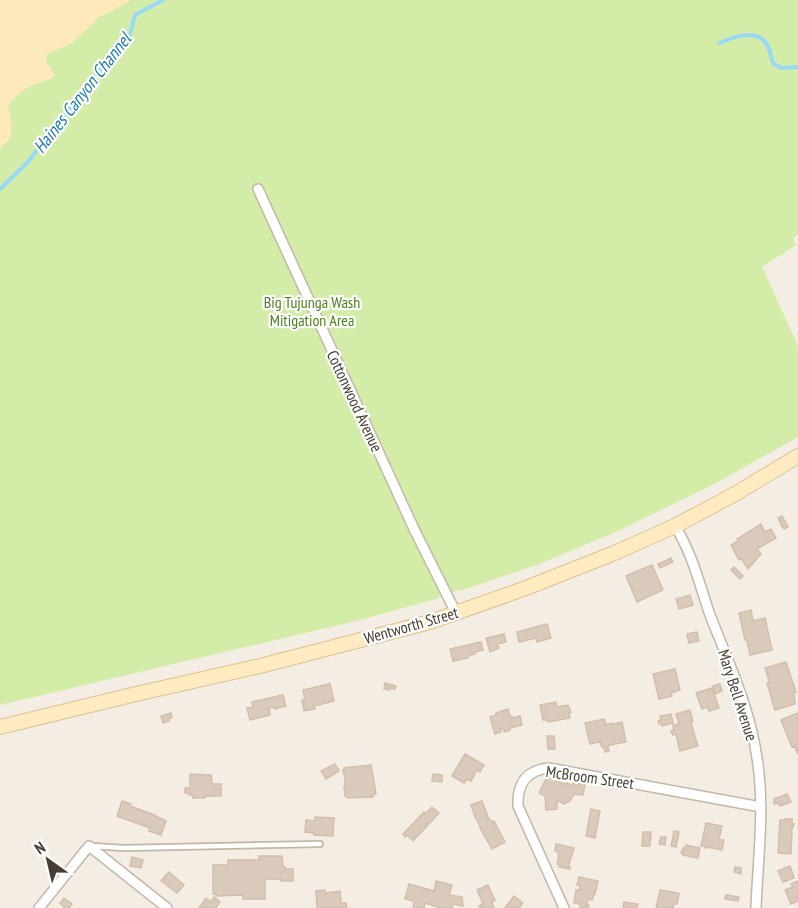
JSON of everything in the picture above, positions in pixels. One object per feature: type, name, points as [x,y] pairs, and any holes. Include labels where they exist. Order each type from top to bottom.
[{"type":"main road","name":"Wentworth Street","points":[[0,727],[260,666],[430,622],[537,584],[675,526],[735,494],[798,456]]},
{"type":"street","name":"Cottonwood Avenue","points":[[258,189],[410,520],[456,613]]},
{"type":"street","name":"Mary Bell Avenue","points":[[675,526],[688,551],[748,715],[757,758],[761,807],[756,908]]},
{"type":"street","name":"McBroom Street","points":[[564,908],[518,806],[520,787],[524,779],[532,773],[549,768],[761,807]]},
{"type":"street","points":[[39,908],[89,846],[167,908]]},
{"type":"lane","points":[[89,846],[124,848],[320,844]]},
{"type":"green space","name":"Big Tujunga Wash Mitigation Area","points":[[0,0],[798,0],[798,234],[793,238],[796,245],[762,267],[798,346],[798,437],[716,483],[616,532],[539,564],[460,591],[360,620],[0,705]]},
{"type":"sand","points":[[0,0],[129,0],[129,2],[100,17],[72,43],[46,55],[47,63],[55,76],[29,87],[13,100],[8,107],[11,123],[10,140],[0,148]]},
{"type":"building","points":[[782,516],[788,527],[784,529],[778,518]]},
{"type":"building","points":[[761,524],[765,532],[771,529],[776,538],[757,549],[761,554],[748,569],[741,558],[739,560],[731,545]]},
{"type":"building","points":[[671,558],[673,562],[660,568],[658,564]]},
{"type":"building","points":[[652,565],[663,590],[637,602],[626,576]]},
{"type":"building","points":[[734,567],[743,576],[740,579],[731,570]]},
{"type":"building","points":[[690,595],[693,605],[679,609],[676,599]]},
{"type":"building","points":[[751,610],[753,621],[765,618],[772,650],[750,655],[739,613]]},
{"type":"building","points":[[547,624],[551,638],[537,642],[536,638],[519,642],[517,632]]},
{"type":"building","points":[[697,632],[699,641],[689,643],[687,634]]},
{"type":"building","points":[[504,634],[506,642],[497,644],[499,648],[490,652],[486,638]]},
{"type":"building","points":[[481,642],[483,650],[475,652],[468,658],[453,661],[450,649]]},
{"type":"building","points":[[786,662],[796,692],[794,693],[795,704],[775,710],[765,668]]},
{"type":"building","points":[[675,669],[680,690],[671,693],[672,696],[659,699],[653,674]]},
{"type":"building","points":[[385,683],[396,686],[395,689],[384,689]]},
{"type":"building","points":[[330,684],[334,701],[304,711],[303,690]]},
{"type":"building","points":[[720,684],[722,691],[715,694],[713,686]]},
{"type":"building","points":[[712,688],[719,708],[709,711],[707,707],[702,709],[696,693]]},
{"type":"building","points":[[283,695],[286,706],[269,708],[270,715],[250,720],[247,708],[253,707],[252,702]]},
{"type":"building","points":[[556,702],[557,707],[568,705],[571,712],[569,713],[570,718],[548,722],[543,720],[540,705]]},
{"type":"building","points":[[508,709],[510,717],[520,716],[522,725],[504,732],[504,729],[500,729],[501,732],[495,734],[490,717]]},
{"type":"building","points":[[690,710],[693,722],[691,723],[698,746],[680,751],[676,734],[673,735],[671,731],[674,730],[673,725],[679,724],[676,714]]},
{"type":"building","points":[[171,713],[172,718],[163,723],[161,716]]},
{"type":"building","points":[[798,713],[798,754],[794,746],[792,747],[781,720]]},
{"type":"building","points":[[671,714],[673,723],[662,726],[659,724],[660,716]]},
{"type":"building","points":[[604,719],[606,725],[622,722],[626,742],[610,745],[609,751],[605,752],[600,742],[602,741],[590,744],[585,723]]},
{"type":"building","points":[[547,736],[554,736],[555,749],[548,749]]},
{"type":"building","points":[[465,754],[484,765],[480,772],[477,770],[471,781],[467,779],[464,783],[452,776]]},
{"type":"building","points":[[335,764],[339,771],[326,779],[321,771]]},
{"type":"building","points":[[371,765],[376,794],[373,797],[347,798],[344,787],[344,768]]},
{"type":"building","points":[[190,774],[211,775],[212,784],[221,784],[221,796],[193,798],[193,795],[189,795],[190,793],[185,793],[185,788],[190,788]]},
{"type":"building","points":[[433,774],[442,775],[442,782],[432,781]]},
{"type":"building","points":[[548,775],[573,786],[573,783],[585,784],[583,795],[574,794],[570,801],[564,804],[557,800],[557,809],[546,810],[545,796],[539,793]]},
{"type":"building","points":[[787,794],[791,802],[780,806],[778,803],[774,804],[774,799]]},
{"type":"building","points":[[122,801],[166,821],[161,835],[149,831],[150,828],[117,816]]},
{"type":"building","points":[[482,801],[488,817],[492,822],[494,821],[505,842],[492,849],[471,805]]},
{"type":"building","points":[[432,807],[439,813],[413,841],[407,835],[405,837],[403,834]]},
{"type":"building","points":[[591,809],[600,811],[595,838],[586,836]]},
{"type":"building","points":[[315,817],[334,818],[333,836],[305,832],[306,820],[315,821]]},
{"type":"building","points":[[792,819],[792,824],[794,824],[791,854],[778,853],[780,820]]},
{"type":"building","points":[[706,823],[722,826],[719,840],[724,840],[722,850],[701,846]]},
{"type":"building","points":[[674,831],[679,832],[676,847],[671,846]]},
{"type":"building","points":[[643,832],[651,832],[650,846],[642,846]]},
{"type":"building","points":[[661,837],[666,837],[665,845],[659,844]]},
{"type":"building","points":[[556,844],[574,848],[568,867],[570,869],[559,867],[560,865],[557,864],[559,855],[555,851]]},
{"type":"building","points":[[686,845],[700,848],[698,858],[681,853]]},
{"type":"building","points":[[259,856],[282,856],[283,867],[293,869],[293,881],[265,879],[265,899],[243,899],[243,895],[216,896],[213,894],[213,865],[228,865],[228,860],[259,860]]},
{"type":"building","points":[[132,857],[143,860],[141,868],[130,866]]},
{"type":"building","points":[[790,866],[794,878],[783,882],[778,871]]},
{"type":"building","points":[[735,867],[741,868],[741,874],[734,872]]},
{"type":"building","points":[[169,872],[184,885],[177,893],[161,881]]},
{"type":"building","points":[[579,877],[598,881],[592,900],[588,899],[588,908],[574,903],[576,890],[579,890],[580,886],[577,885]]},
{"type":"building","points":[[436,881],[452,885],[449,895],[462,897],[463,906],[453,904],[452,908],[441,908],[425,903],[424,908],[413,908],[414,901],[405,899],[409,884],[434,891]]},
{"type":"building","points":[[798,881],[798,901],[791,904],[785,890],[793,887],[791,884]]},
{"type":"building","points":[[488,885],[495,900],[492,902],[494,908],[480,908],[479,906],[483,904],[477,890]]},
{"type":"building","points":[[325,890],[325,893],[340,891],[341,903],[346,903],[347,908],[317,908],[316,891]]},
{"type":"building","points":[[660,890],[679,893],[677,904],[674,904],[673,908],[656,908]]},
{"type":"building","points":[[726,895],[739,897],[738,901],[725,899]]},
{"type":"building","points":[[514,896],[523,903],[519,908],[505,908]]},
{"type":"building","points":[[214,897],[220,902],[216,908],[199,908],[206,898],[211,902]]},
{"type":"building","points":[[64,898],[72,904],[69,908],[65,908],[60,903]]},
{"type":"building","points":[[624,902],[638,904],[637,908],[623,908]]},
{"type":"waterway","name":"Haines Canyon Channel","points":[[0,189],[27,163],[109,58],[129,38],[135,15],[163,0]]},
{"type":"waterway","points":[[720,43],[740,36],[754,36],[765,42],[773,63],[781,68],[798,67]]}]
